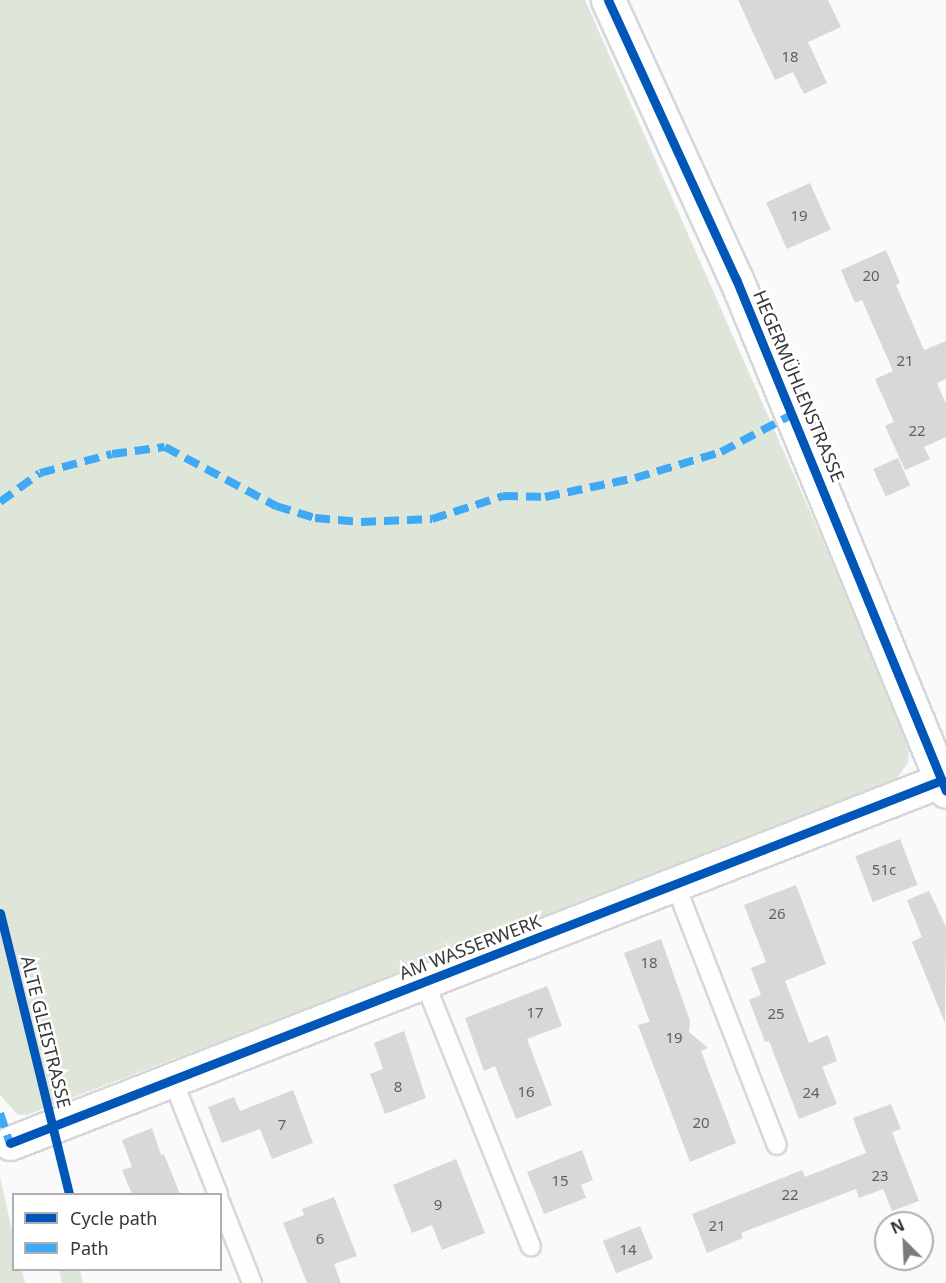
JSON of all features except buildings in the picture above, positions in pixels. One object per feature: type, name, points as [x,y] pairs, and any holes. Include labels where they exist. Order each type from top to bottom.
[{"type":"street","name":"HEGERMÜHLENSTRASSE","points":[[608,0],[736,279],[944,785]]},
{"type":"street","name":"AM WASSERWERK","points":[[10,1143],[675,884],[944,785]]},
{"type":"lane","points":[[675,884],[777,1145]]},
{"type":"lane","name":"AM WASSERWERK","points":[[425,983],[531,1247]]},
{"type":"lane","points":[[173,1081],[218,1193]]},
{"type":"lane","points":[[222,1207],[252,1283]]},
{"type":"shaded area","points":[[0,0],[585,0],[868,643],[909,748],[908,763],[891,786],[27,1115],[18,1115],[0,1095]]},
{"type":"shaded area","points":[[0,1177],[12,1230],[12,1271],[22,1271],[25,1283],[0,1283]]},
{"type":"shaded area","points":[[59,1271],[80,1271],[83,1283],[62,1283]]},
{"type":"marked path","points":[[0,502],[40,473],[112,454],[165,447],[276,506],[315,518],[361,522],[432,519],[503,496],[545,497],[635,478],[721,452],[793,414]]},
{"type":"marked path","points":[[0,1113],[10,1143]]},
{"type":"cycle path","points":[[608,0],[736,279],[946,791]]},
{"type":"cycle path","name":"ALTE GLEISTRASSE","points":[[10,1143],[942,780]]},
{"type":"cycle path","name":"ALTE GLEISTRASSE","points":[[0,913],[69,1193]]}]
